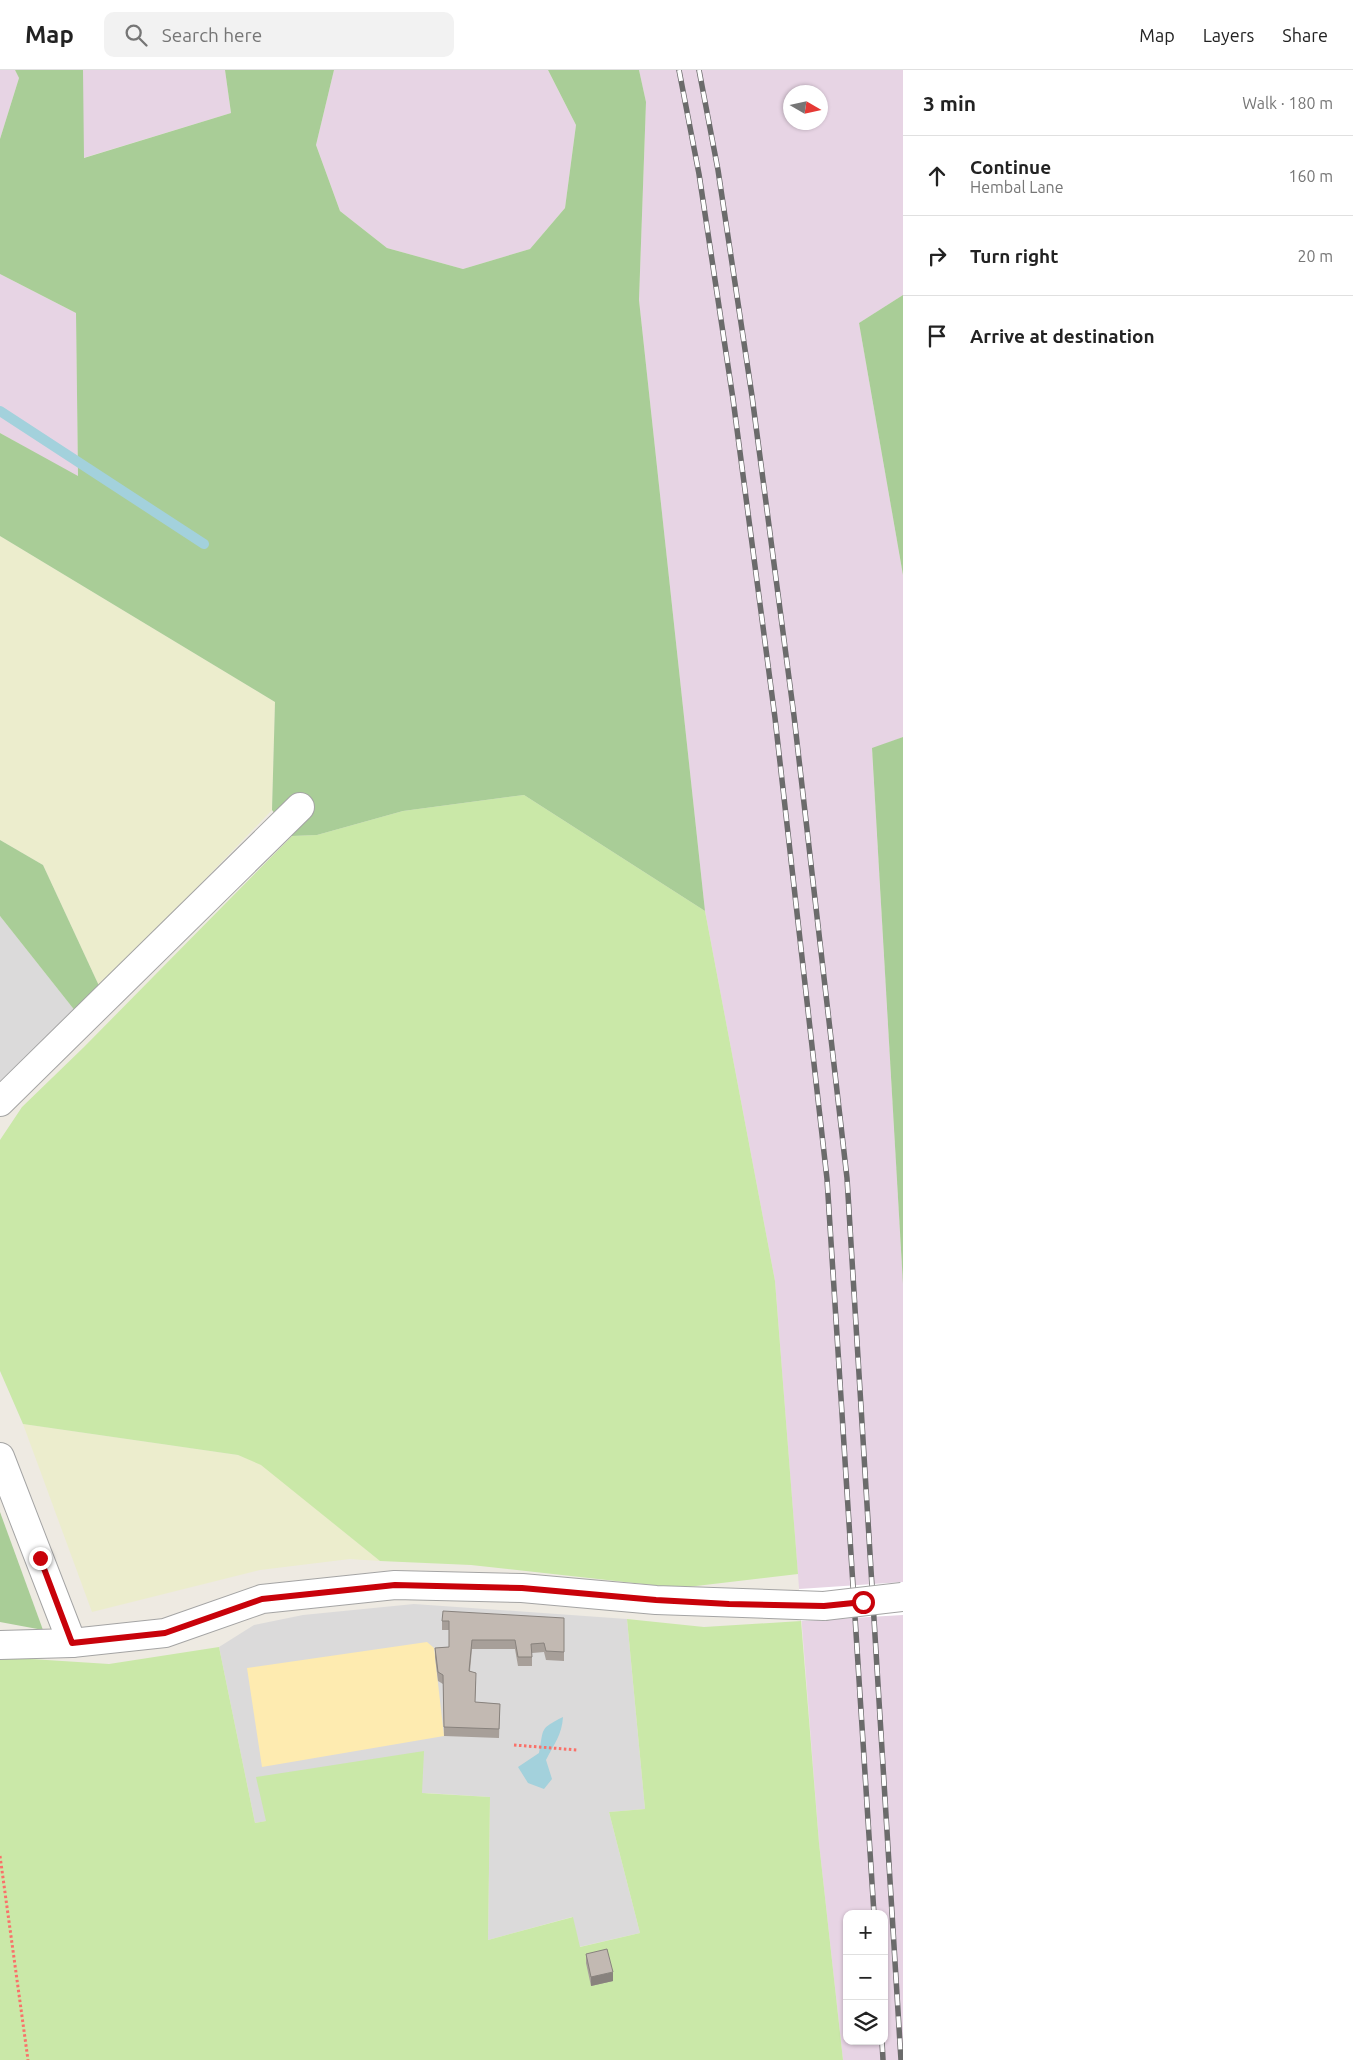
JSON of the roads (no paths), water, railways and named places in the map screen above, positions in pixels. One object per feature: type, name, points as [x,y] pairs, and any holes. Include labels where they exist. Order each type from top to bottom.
[{"type":"street","points":[[0,1102],[300,807]]},
{"type":"street","points":[[0,1456],[72,1643]]},
{"type":"street","points":[[0,1645],[72,1643],[165,1633],[262,1599],[395,1585],[522,1588],[656,1600],[824,1606],[903,1597]]},
{"type":"water","points":[[563,1717],[559,1734],[546,1760],[552,1779],[544,1789],[528,1783],[518,1767],[539,1753],[542,1734],[546,1727]]},
{"type":"waterway","points":[[0,411],[204,544]]},
{"type":"railway","points":[[679,70],[699,174],[733,399],[775,718],[827,1179],[874,1910]]},
{"type":"railway","points":[[699,70],[718,170],[752,396],[794,716],[847,1178],[901,2060]]},
{"type":"railway","points":[[882,2045],[883,2060]]}]
